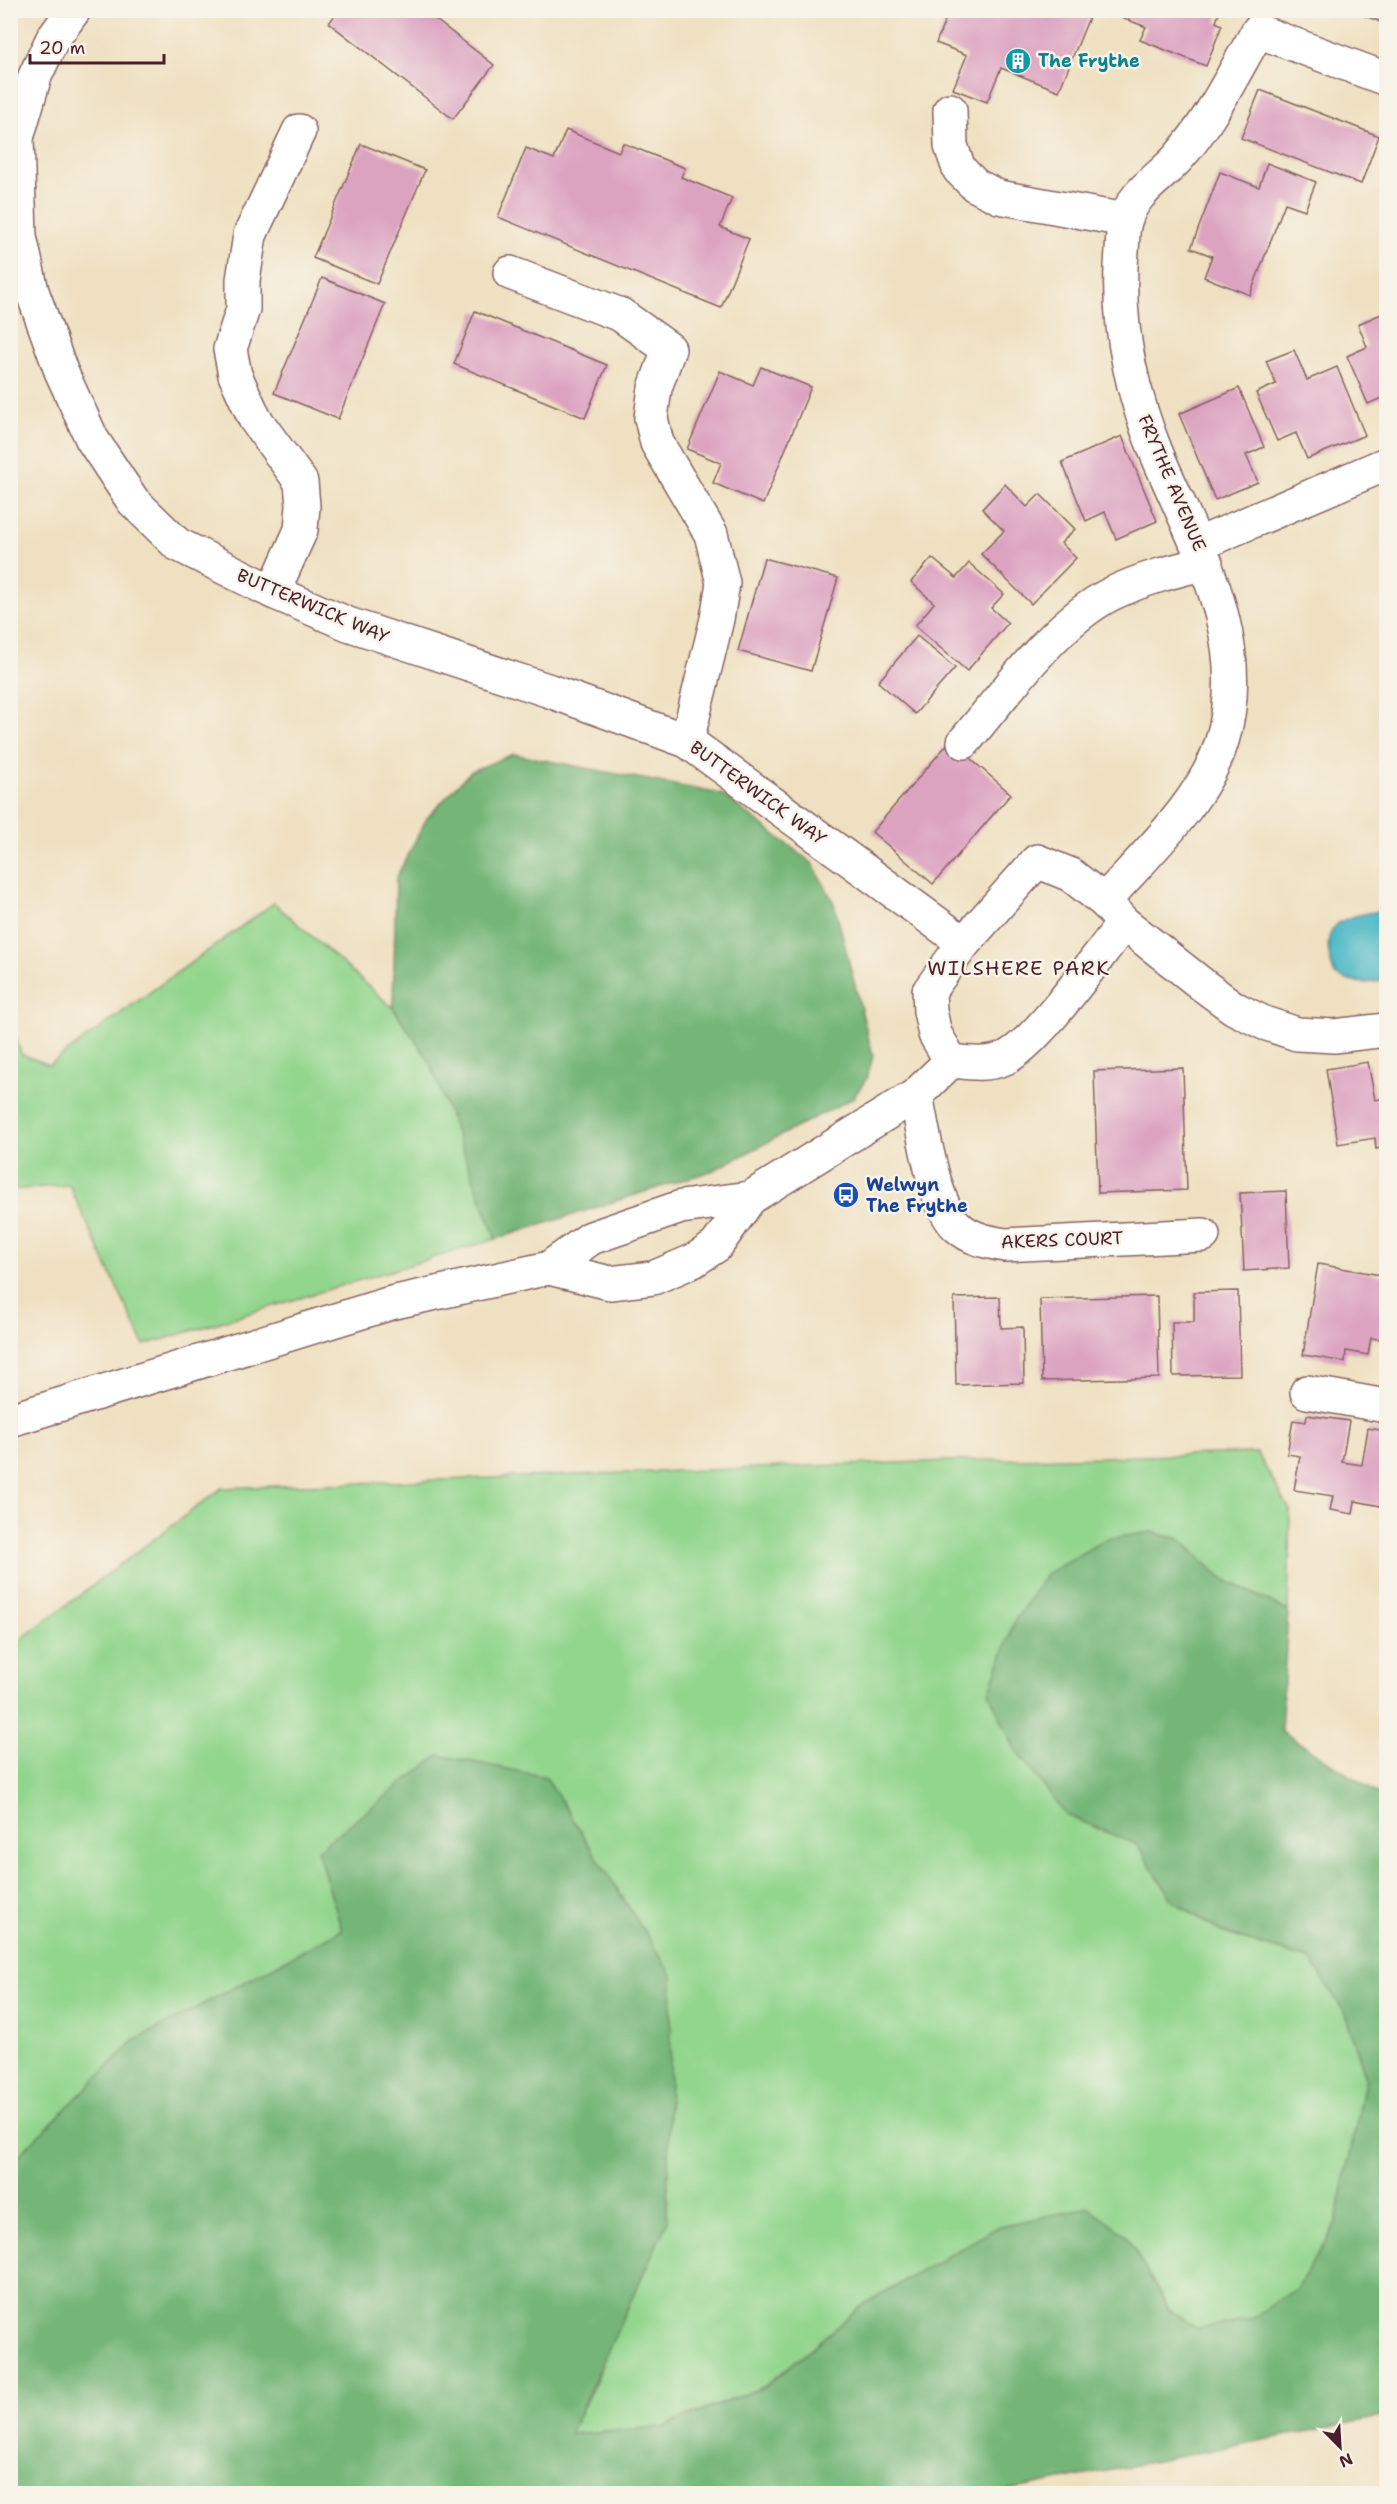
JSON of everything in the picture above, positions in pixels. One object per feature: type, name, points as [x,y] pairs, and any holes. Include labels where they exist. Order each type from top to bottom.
[{"type":"street","name":"BUTTERWICK WAY","points":[[74,10],[52,40],[35,76],[14,137],[20,237],[32,291],[61,371],[92,439],[134,501],[177,544],[273,592],[369,631],[550,691],[687,741],[964,943]]},
{"type":"street","name":"FRYTHE AVENUE","points":[[951,1061],[980,1064],[1005,1058],[1029,1041],[1199,788],[1222,742],[1230,700],[1228,649],[1203,554],[1156,451],[1138,403],[1125,348],[1119,287],[1125,220],[1146,186],[1177,160],[1214,109],[1257,30],[1386,79]]},
{"type":"street","points":[[950,110],[951,146],[959,169],[975,185],[999,197],[1125,220]]},
{"type":"street","points":[[273,592],[301,530],[303,506],[301,482],[255,418],[235,375],[230,349],[243,309],[243,280],[250,235],[299,131]]},
{"type":"street","points":[[510,273],[621,315],[669,349],[655,388],[651,418],[657,442],[711,534],[723,583],[717,619],[687,741]]},
{"type":"street","points":[[964,742],[1070,623],[1109,595],[1203,554],[1386,464]]},
{"type":"street","points":[[549,1268],[610,1283],[653,1278],[693,1262],[716,1245],[750,1198],[916,1095],[951,1061],[935,1034],[929,991],[964,943],[1037,861],[1071,875],[1234,1008],[1264,1023],[1306,1034],[1334,1036],[1386,1030]]},
{"type":"street","name":"AKERS COURT","points":[[916,1095],[940,1203],[957,1227],[978,1239],[1005,1245],[1203,1235]]},
{"type":"street","points":[[10,1420],[391,1303],[549,1268],[591,1238],[681,1208],[750,1198]]},
{"type":"street","points":[[1307,1392],[1386,1406]]},
{"type":"green space","points":[[513,754],[721,794],[812,863],[834,903],[873,1056],[867,1078],[853,1098],[714,1170],[496,1239],[429,1060],[393,1008],[396,878],[427,818],[470,772]]},
{"type":"green space","points":[[274,903],[393,1008],[429,1060],[496,1239],[144,1345],[69,1185],[11,1190],[10,1021],[21,1054],[49,1065]]},
{"type":"green space","points":[[1257,1453],[1290,1510],[1288,1611],[1221,1578],[1180,1539],[1066,1815],[1138,1845],[1173,1901],[1221,1932],[1311,1960],[1345,2013],[1366,2078],[1335,2226],[1297,2288],[1251,2319],[1197,2329],[1170,2311],[1124,2233],[865,2303],[766,2386],[662,2427],[570,2434],[603,2366],[342,1930],[134,2041],[11,2163],[11,1640],[21,1639],[222,1488],[949,1461]]},
{"type":"green space","points":[[1151,1532],[1180,1539],[1221,1578],[1288,1611],[1281,1731],[1386,1799],[1386,2416],[990,2494],[11,2493],[11,2163],[134,2041],[342,1930],[317,1850],[439,1755],[546,1777],[672,1975],[667,2222],[570,2434],[662,2427],[766,2386],[865,2303],[1000,2226],[1088,2207],[1124,2233],[1170,2311],[1197,2329],[1251,2319],[1297,2288],[1335,2226],[1366,2078],[1345,2013],[1311,1960],[1221,1932],[1173,1901],[1138,1845],[1066,1815],[1015,1749],[989,1693],[1014,1622],[1046,1574],[1106,1539]]},
{"type":"water","points":[[1386,910],[1386,979],[1360,983],[1335,975],[1329,957],[1328,943],[1336,925],[1345,919]]},
{"type":"building","points":[[339,10],[423,10],[494,65],[453,119],[329,23]]},
{"type":"building","name":"The Frythe","points":[[949,10],[1092,10],[1059,91],[1001,68],[987,102],[953,89],[967,55],[936,43]]},
{"type":"building","name":"The Frythe","points":[[1220,10],[1216,22],[1222,25],[1206,66],[1140,40],[1146,27],[1105,11]]},
{"type":"building","points":[[1352,10],[1386,10],[1386,24],[1352,11]]},
{"type":"building","points":[[1260,90],[1379,136],[1361,184],[1241,138]]},
{"type":"building","points":[[566,130],[619,152],[623,143],[685,168],[681,177],[732,198],[720,227],[749,239],[721,308],[498,217],[526,148],[554,159]]},
{"type":"building","points":[[361,144],[425,170],[377,284],[313,258]]},
{"type":"building","points":[[1267,163],[1316,182],[1305,210],[1285,203],[1250,295],[1204,277],[1212,256],[1191,248],[1220,172],[1259,187]]},
{"type":"building","points":[[322,278],[385,304],[338,419],[274,393]]},
{"type":"building","points":[[475,311],[607,365],[585,418],[454,364]]},
{"type":"building","points":[[1386,312],[1386,396],[1368,404],[1347,356],[1367,347],[1358,324]]},
{"type":"building","points":[[1294,350],[1307,380],[1337,367],[1365,435],[1307,459],[1296,433],[1277,441],[1256,393],[1276,384],[1266,361]]},
{"type":"building","points":[[761,367],[811,387],[763,504],[713,483],[721,463],[687,449],[720,371],[753,385]]},
{"type":"building","points":[[1239,388],[1264,447],[1246,455],[1258,482],[1215,500],[1179,414]]},
{"type":"building","points":[[1122,436],[1157,521],[1116,539],[1105,512],[1086,521],[1062,462]]},
{"type":"building","points":[[1005,484],[1027,507],[1040,494],[1075,529],[1061,543],[1076,558],[1031,604],[981,554],[1004,531],[982,509]]},
{"type":"building","points":[[764,558],[838,578],[811,671],[738,651]]},
{"type":"building","points":[[932,558],[956,578],[969,563],[1004,594],[991,608],[1008,623],[967,671],[915,626],[934,603],[911,582]]},
{"type":"building","points":[[917,636],[955,668],[915,714],[878,682]]},
{"type":"building","points":[[950,741],[1011,794],[933,884],[872,832]]},
{"type":"building","points":[[1368,1062],[1375,1100],[1386,1098],[1386,1147],[1376,1149],[1375,1138],[1338,1144],[1326,1069]]},
{"type":"building","points":[[1183,1068],[1187,1190],[1098,1193],[1094,1071]]},
{"type":"building","points":[[1286,1191],[1289,1268],[1244,1271],[1240,1193]]},
{"type":"building","points":[[1318,1264],[1386,1276],[1386,1340],[1371,1338],[1368,1355],[1346,1351],[1345,1362],[1303,1355]]},
{"type":"building","points":[[1238,1291],[1240,1375],[1173,1376],[1172,1322],[1194,1322],[1194,1292]]},
{"type":"building","points":[[1157,1296],[1159,1378],[1042,1381],[1040,1299]]},
{"type":"building","points":[[1000,1297],[1001,1328],[1023,1327],[1024,1383],[956,1385],[954,1298]]},
{"type":"building","points":[[1307,1415],[1349,1421],[1342,1462],[1362,1465],[1368,1428],[1386,1431],[1386,1507],[1355,1501],[1353,1514],[1330,1510],[1333,1496],[1294,1490],[1300,1456],[1287,1454],[1293,1420],[1306,1422]]},
{"type":"place","name":"The Frythe","points":[[1018,61]]},
{"type":"place","name":"Welwyn The Frythe","points":[[846,1195]]},
{"type":"district","name":"WILSHERE PARK","points":[[1019,968]]}]
